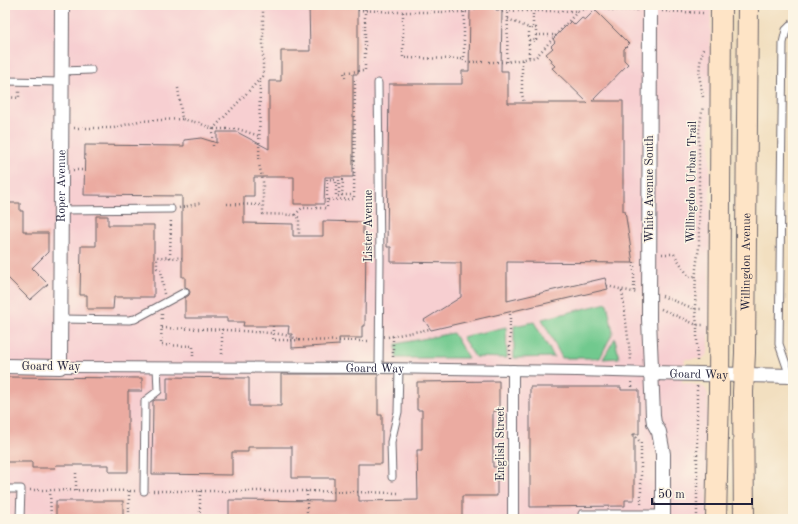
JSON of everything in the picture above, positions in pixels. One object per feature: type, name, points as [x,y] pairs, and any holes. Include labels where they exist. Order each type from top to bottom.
[{"type":"main road","points":[[716,519],[719,374],[721,5]]},
{"type":"main road","name":"Willingdon Avenue","points":[[744,519],[743,392],[748,5]]},
{"type":"street","name":"Roper Avenue","points":[[60,366],[62,5]]},
{"type":"street","name":"White Avenue South","points":[[650,9],[649,306],[652,416],[664,454],[663,516]]},
{"type":"street","name":"Goard Way","points":[[5,366],[396,368],[792,376]]},
{"type":"street","name":"English Street","points":[[512,370],[513,519]]},
{"type":"lane","points":[[792,376],[779,344],[783,43],[786,30],[793,24]]},
{"type":"lane","points":[[5,81],[62,76],[91,70]]},
{"type":"lane","name":"Lister Avenue","points":[[378,83],[380,251],[378,368]]},
{"type":"lane","points":[[61,210],[172,209]]},
{"type":"lane","points":[[60,319],[135,319],[185,292]]},
{"type":"lane","points":[[144,491],[145,401],[158,391],[157,367]]},
{"type":"lane","points":[[392,477],[391,442],[398,412],[396,368]]},
{"type":"lane","points":[[5,489],[21,489],[20,519]]},
{"type":"lane","points":[[582,514],[641,514],[663,516]]},
{"type":"path","points":[[345,78],[344,72],[364,71],[365,5]]},
{"type":"path","points":[[634,5],[634,10]]},
{"type":"path","points":[[213,146],[213,130],[263,76],[263,6]]},
{"type":"path","points":[[502,12],[578,10],[591,6],[600,6],[610,10],[650,9],[703,12],[703,20]]},
{"type":"path","points":[[358,10],[470,12]]},
{"type":"path","points":[[489,62],[507,62],[536,57],[578,10]]},
{"type":"path","points":[[507,62],[508,11]]},
{"type":"path","points":[[529,40],[536,41],[536,28],[533,28],[533,11]]},
{"type":"path","points":[[403,12],[403,58],[464,59],[464,62],[483,62]]},
{"type":"path","points":[[464,12],[464,59]]},
{"type":"path","points":[[508,19],[529,28],[533,28]]},
{"type":"path","points":[[529,28],[529,57]]},
{"type":"path","points":[[536,35],[556,35]]},
{"type":"path","points":[[703,42],[699,75],[703,98]]},
{"type":"path","points":[[522,60],[522,94],[524,103]]},
{"type":"path","points":[[260,78],[259,164],[263,182],[263,214],[295,216],[299,218],[299,236]]},
{"type":"path","points":[[327,200],[354,199],[355,79]]},
{"type":"path","points":[[178,88],[182,119]]},
{"type":"path","points":[[5,99],[7,97],[19,98],[19,91]]},
{"type":"path","name":"Willingdon Urban Trail","points":[[697,359],[697,325],[695,310],[699,247],[699,130],[703,105]]},
{"type":"path","points":[[61,128],[114,128],[139,122],[182,119],[199,123],[213,130],[238,129],[259,136]]},
{"type":"path","points":[[69,170],[84,170]]},
{"type":"path","points":[[295,216],[302,208],[327,208],[327,179],[336,180],[336,196],[339,196],[339,180],[342,180],[342,195],[354,195]]},
{"type":"path","points":[[170,258],[172,209],[201,203]]},
{"type":"path","points":[[227,204],[262,205]]},
{"type":"path","points":[[662,254],[674,254],[689,277],[696,276]]},
{"type":"path","points":[[164,295],[161,270],[157,268],[157,257],[182,258]]},
{"type":"path","points":[[607,286],[634,293],[633,263]]},
{"type":"path","points":[[622,290],[632,372],[632,390]]},
{"type":"path","points":[[703,309],[695,310],[660,295],[661,310],[697,325],[703,325]]},
{"type":"path","points":[[510,311],[512,370]]},
{"type":"path","points":[[162,314],[161,345],[193,346],[193,367]]},
{"type":"path","points":[[273,326],[273,340],[370,341]]},
{"type":"path","points":[[162,328],[222,329],[272,333],[292,336],[300,340]]},
{"type":"path","points":[[222,329],[222,360]]},
{"type":"path","points":[[386,337],[430,329]]},
{"type":"path","points":[[393,336],[396,368]]},
{"type":"path","points":[[697,385],[697,519]]},
{"type":"path","points":[[633,434],[641,443],[641,514]]},
{"type":"path","points":[[76,473],[76,491]]},
{"type":"path","points":[[21,489],[76,491],[307,491],[399,493]]},
{"type":"path","points":[[50,490],[51,519]]},
{"type":"path","points":[[129,491],[129,519]]},
{"type":"path","points":[[200,491],[200,519]]},
{"type":"path","points":[[307,491],[308,519]]},
{"type":"shaded area","points":[[5,5],[711,5],[709,348],[707,354],[702,359],[685,359],[682,382],[702,386],[706,389],[708,394],[708,519],[5,519]]},
{"type":"green space","points":[[607,303],[613,332],[600,358],[562,358],[542,319]]},
{"type":"green space","points":[[534,322],[554,357],[514,358],[514,326]]},
{"type":"green space","points":[[506,327],[507,358],[475,357],[462,337]]},
{"type":"green space","points":[[453,333],[468,358],[396,358],[396,344]]},
{"type":"green space","points":[[615,338],[619,358],[603,359]]},
{"type":"building","points":[[309,5],[358,5],[358,74],[353,74],[353,177],[325,177],[324,204],[294,204],[294,177],[254,177],[254,196],[244,196],[244,223],[293,224],[293,236],[323,236],[323,221],[363,222],[363,234],[366,234],[365,326],[362,326],[362,338],[339,338],[339,345],[292,348],[292,334],[288,334],[289,326],[243,326],[244,322],[227,322],[227,318],[185,318],[185,298],[190,292],[188,288],[185,287],[185,277],[182,277],[182,196],[84,195],[85,145],[184,146],[184,140],[201,138],[217,143],[217,132],[237,132],[269,149],[269,81],[281,81],[281,51],[310,51]]},
{"type":"building","points":[[476,5],[496,5],[496,10],[502,10],[501,71],[508,71],[508,103],[588,103],[552,68],[555,66],[546,54],[553,48],[551,46],[555,42],[553,39],[571,21],[575,25],[582,18],[585,20],[595,10],[629,44],[624,49],[624,60],[628,64],[592,101],[623,101],[623,211],[625,211],[633,263],[507,262],[507,301],[605,278],[608,289],[431,330],[424,320],[461,297],[461,263],[391,262],[391,247],[387,247],[389,84],[462,84],[462,71],[469,71],[470,9],[476,9]]},
{"type":"building","points":[[5,203],[20,203],[20,211],[23,211],[23,231],[26,231],[26,233],[48,233],[48,252],[32,268],[48,284],[30,300],[5,275]]},
{"type":"building","points":[[96,216],[108,216],[108,225],[154,225],[154,297],[114,297],[113,309],[87,309],[87,295],[80,295],[81,246],[96,246]]},
{"type":"building","points":[[281,374],[378,374],[378,415],[382,415],[382,464],[358,464],[359,501],[418,500],[417,450],[422,450],[422,410],[417,410],[417,382],[499,381],[499,411],[493,411],[493,467],[497,467],[497,496],[462,496],[462,519],[229,519],[229,500],[334,501],[334,478],[292,478],[292,447],[248,447],[248,452],[232,452],[232,475],[152,474],[153,401],[167,400],[167,377],[249,378],[249,406],[281,406]]},
{"type":"building","points":[[5,377],[142,378],[142,391],[128,391],[128,472],[109,472],[109,465],[56,465],[55,468],[32,468],[32,462],[5,462]]},
{"type":"building","points":[[530,387],[621,387],[621,390],[639,390],[639,434],[634,434],[634,500],[625,500],[625,506],[530,507]]},
{"type":"building","points":[[56,501],[123,501],[123,519],[56,519]]}]
